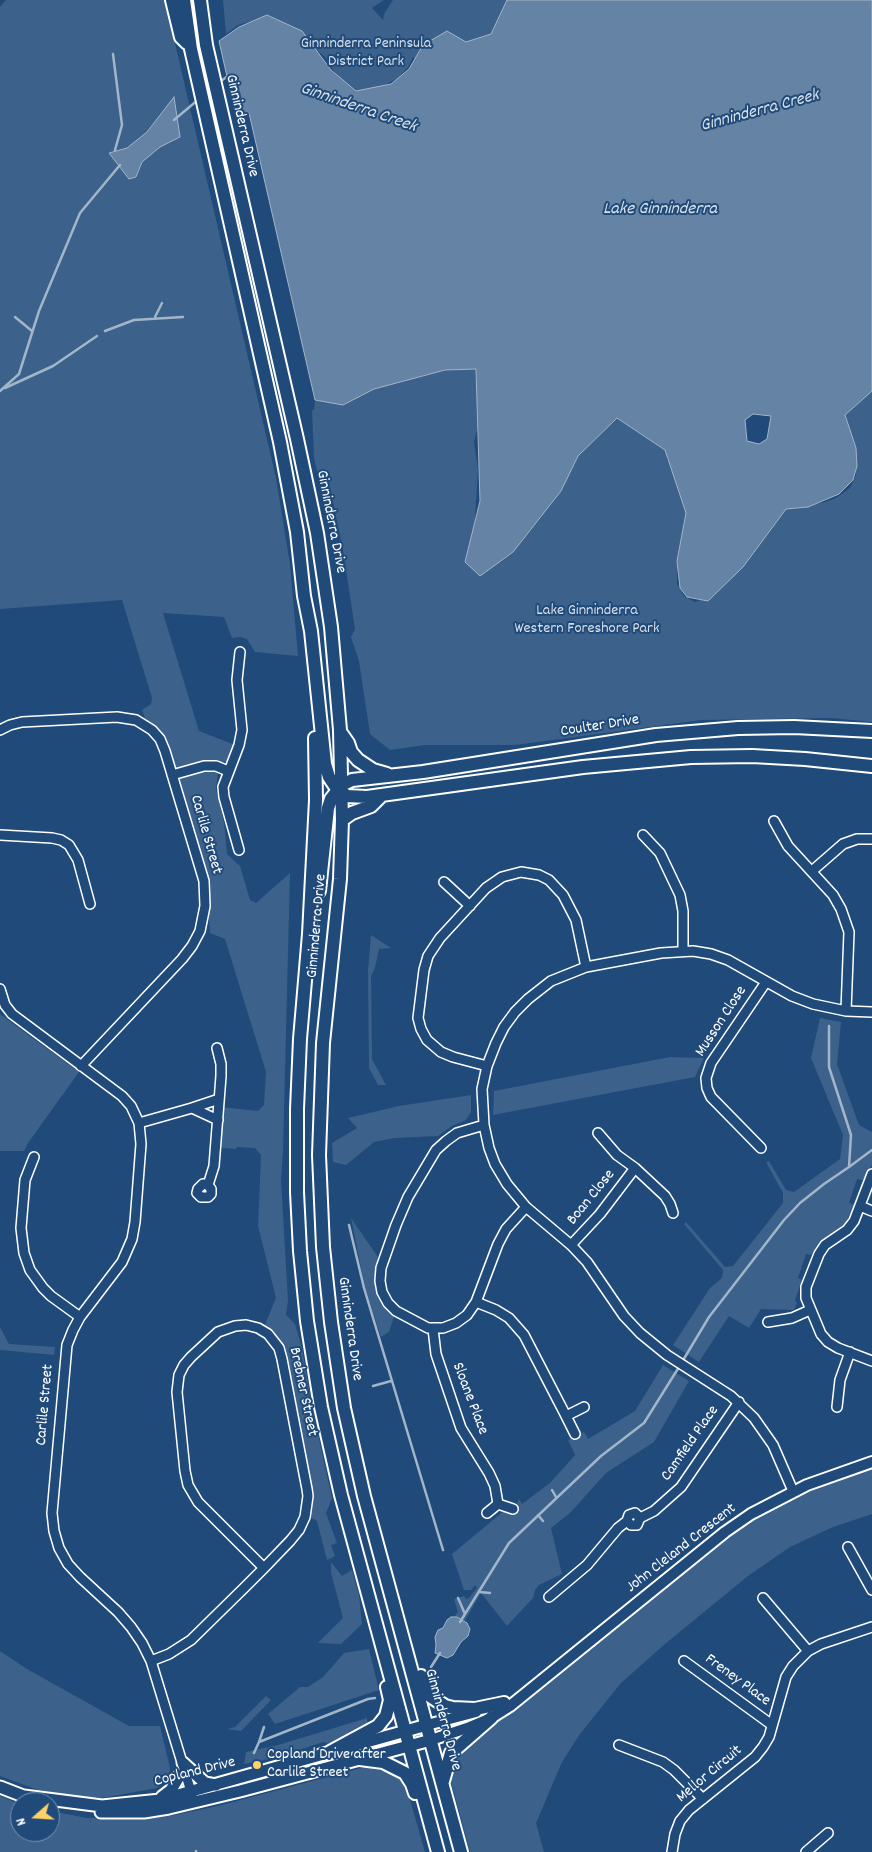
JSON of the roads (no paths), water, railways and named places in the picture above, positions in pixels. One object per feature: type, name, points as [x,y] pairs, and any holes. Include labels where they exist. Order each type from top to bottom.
[{"type":"main road","points":[[172,0],[181,37],[190,48]]},
{"type":"main road","name":"Ginninderra Drive","points":[[184,0],[190,48],[280,442],[296,532],[304,596],[315,741],[316,800],[297,1109],[297,1192],[300,1251],[307,1321],[321,1408],[341,1495],[380,1643]]},
{"type":"main road","name":"Ginninderra Drive","points":[[200,0],[206,45],[317,533],[331,628],[340,730],[338,788],[342,820],[340,879],[323,1043],[320,1112],[320,1189],[330,1322],[344,1408],[364,1496],[405,1636],[461,1852]]},
{"type":"main road","name":"Ginninderra Drive","points":[[304,596],[311,631],[325,764],[338,788]]},
{"type":"main road","name":"Coulter Drive","points":[[338,788],[352,780],[423,772],[656,735],[738,728],[794,727],[872,731]]},
{"type":"main road","points":[[340,730],[351,752],[358,760],[373,770],[392,775]]},
{"type":"main road","points":[[309,934],[316,913],[328,808],[331,798],[338,788],[352,797],[382,795],[626,762],[691,757],[752,756],[872,766]]},
{"type":"main road","points":[[342,820],[352,813],[371,806],[382,795]]},
{"type":"main road","points":[[405,1636],[425,1688],[430,1696],[438,1702],[453,1708],[475,1708],[504,1703]]},
{"type":"main road","points":[[380,1643],[438,1852]]},
{"type":"main road","points":[[330,1752],[371,1731],[386,1716],[390,1700],[380,1643]]},
{"type":"main road","points":[[442,1784],[451,1754],[491,1718]]},
{"type":"main road","name":"Copland Drive","points":[[60,1806],[77,1811],[119,1813],[169,1808],[190,1796],[222,1783],[427,1726]]},
{"type":"main road","name":"Copland Drive","points":[[60,1803],[102,1806],[190,1796],[223,1796],[431,1740]]},
{"type":"main road","points":[[360,1759],[383,1762],[405,1773],[412,1784],[434,1837]]},
{"type":"main road","points":[[158,1800],[171,1790],[180,1764],[205,1783],[222,1783]]},
{"type":"main road","name":"Copland Drive","points":[[0,1787],[13,1792]]},
{"type":"street","points":[[239,850],[223,787],[239,745],[242,730],[237,680],[240,652]]},
{"type":"street","name":"Carlile Street","points":[[0,730],[22,722],[117,717],[136,720],[152,730],[160,739],[204,881],[206,906],[202,923],[192,946],[81,1066]]},
{"type":"street","points":[[172,775],[204,766],[216,766],[228,771]]},
{"type":"street","points":[[774,821],[788,846],[833,895],[847,924],[849,949],[846,1012]]},
{"type":"street","points":[[0,835],[52,838],[70,845],[78,860],[90,904]]},
{"type":"street","points":[[644,835],[660,853],[680,895],[683,911],[683,951]]},
{"type":"street","points":[[812,871],[843,844],[857,839],[872,839]]},
{"type":"street","points":[[487,1066],[441,1052],[427,1040],[418,1018],[424,970],[428,956],[440,938],[486,888],[508,874],[527,872],[549,880],[562,895],[576,920],[586,967]]},
{"type":"street","points":[[444,882],[470,906]]},
{"type":"street","points":[[793,1491],[773,1445],[754,1418],[738,1402],[640,1333],[624,1316],[587,1262],[571,1245],[526,1207],[507,1184],[495,1164],[489,1148],[484,1125],[482,1089],[487,1066],[504,1027],[528,999],[551,982],[586,967],[661,953],[683,951],[711,954],[728,960],[792,996],[813,1004],[846,1012],[872,1012]]},
{"type":"street","name":"Musson Close","points":[[761,1148],[711,1097],[707,1088],[706,1078],[711,1063],[766,982]]},
{"type":"street","name":"Carlile Street","points":[[0,989],[5,1005],[12,1014],[122,1096],[131,1106],[139,1123],[141,1144],[132,1239],[122,1262],[80,1317],[70,1337],[64,1360],[52,1504],[54,1531],[59,1548],[68,1564],[131,1626],[142,1643],[151,1661],[190,1796]]},
{"type":"street","points":[[208,1185],[214,1166],[218,1120],[221,1070],[217,1048]]},
{"type":"street","points":[[139,1123],[219,1098]]},
{"type":"street","points":[[192,1108],[218,1120]]},
{"type":"street","points":[[484,1125],[457,1133],[436,1150],[408,1197],[381,1268],[382,1292],[388,1303],[396,1312],[433,1329],[443,1328],[456,1323],[467,1315],[476,1302],[498,1244],[506,1230],[526,1207]]},
{"type":"street","name":"Boan Close","points":[[598,1133],[617,1155],[635,1168],[665,1196],[673,1213]]},
{"type":"street","points":[[34,1157],[25,1180],[20,1228],[24,1253],[30,1270],[43,1288],[80,1317]]},
{"type":"street","name":"Boan Close","points":[[571,1245],[600,1214],[635,1168]]},
{"type":"street","points":[[872,1174],[854,1221],[849,1228],[825,1245],[819,1254],[806,1288],[806,1298],[810,1310],[821,1334],[828,1342],[872,1361]]},
{"type":"street","points":[[860,1206],[872,1211]]},
{"type":"street","points":[[476,1302],[496,1310],[509,1318],[524,1335],[575,1434]]},
{"type":"street","points":[[768,1322],[792,1318],[810,1310]]},
{"type":"street","name":"Brebner Street","points":[[151,1661],[169,1654],[191,1640],[264,1568],[299,1530],[307,1510],[308,1496],[279,1348],[268,1334],[258,1328],[235,1326],[218,1332],[191,1357],[179,1375],[178,1392],[185,1471],[188,1485],[198,1502],[264,1568]]},
{"type":"street","name":"Sloane Place","points":[[433,1329],[436,1354],[461,1428],[489,1472],[495,1486],[498,1504]]},
{"type":"street","points":[[836,1407],[840,1380],[850,1352]]},
{"type":"street","name":"Camfield Place","points":[[548,1597],[587,1565],[618,1528],[628,1521],[630,1525],[635,1526],[640,1518],[654,1511],[681,1487],[738,1402]]},
{"type":"street","points":[[566,1416],[584,1407]]},
{"type":"street","name":"John Cleland Crescent","points":[[431,1740],[491,1718],[528,1691],[725,1532],[754,1512],[793,1491],[872,1462]]},
{"type":"street","points":[[487,1513],[498,1504],[512,1509]]},
{"type":"street","points":[[848,1547],[872,1590]]},
{"type":"street","points":[[763,1598],[808,1651]]},
{"type":"street","name":"Mellor Circuit","points":[[672,1852],[675,1834],[680,1822],[689,1810],[755,1757],[763,1747],[772,1726],[786,1677],[793,1666],[808,1651],[821,1644],[872,1627]]},
{"type":"street","name":"Freney Place","points":[[684,1661],[772,1726]]},
{"type":"street","name":"John Cleland Crescent","points":[[427,1726],[504,1703],[528,1691]]},
{"type":"street","points":[[619,1745],[663,1762],[674,1770],[703,1799]]},
{"type":"street","points":[[806,1852],[828,1833]]},
{"type":"water","name":"Lake Ginninderra","points":[[507,0],[872,0],[872,391],[845,415],[856,448],[857,466],[853,480],[839,494],[808,507],[786,509],[743,567],[708,601],[687,597],[680,588],[677,561],[686,513],[665,450],[617,418],[578,456],[561,491],[513,552],[480,576],[465,562],[480,501],[476,369],[445,370],[374,389],[343,405],[315,400],[249,113],[235,112],[219,41],[239,27],[267,15],[302,31],[331,70],[356,91],[391,84],[409,69],[423,45],[447,31],[466,42],[491,34]],"holes":[[[753,414],[771,416],[767,439],[759,444],[747,441],[745,420]]]},
{"type":"water","points":[[174,97],[180,137],[160,147],[142,162],[136,177],[129,179],[109,153],[127,148],[147,132]]},
{"type":"water","points":[[451,1617],[457,1617],[467,1623],[470,1629],[468,1636],[461,1642],[453,1655],[447,1658],[435,1653],[435,1637],[438,1630],[443,1628]]},
{"type":"waterway","points":[[113,54],[122,125],[115,150]]},
{"type":"waterway","name":"Ginninderra Creek","points":[[218,83],[228,76]]},
{"type":"waterway","name":"Ginninderra Creek","points":[[174,120],[199,99]]},
{"type":"waterway","name":"Ginninderra Creek","points":[[0,391],[19,374],[39,311],[80,213],[120,165]]},
{"type":"waterway","points":[[155,317],[162,303]]},
{"type":"waterway","points":[[15,317],[32,331]]},
{"type":"waterway","name":"Ginninderra Creek","points":[[105,331],[134,320],[183,317]]},
{"type":"waterway","name":"Ginninderra Creek","points":[[5,388],[53,366],[97,336]]},
{"type":"waterway","points":[[682,1362],[709,1317],[784,1220],[800,1203],[849,1167],[851,1135],[829,1067],[829,1026]]},
{"type":"waterway","points":[[849,1167],[872,1150]]},
{"type":"waterway","points":[[349,1225],[364,1288],[443,1550]]},
{"type":"waterway","points":[[460,1622],[509,1543],[601,1456],[644,1423],[679,1367]]},
{"type":"waterway","points":[[373,1386],[391,1381]]},
{"type":"waterway","points":[[552,1490],[556,1497]]},
{"type":"waterway","points":[[538,1515],[543,1521]]},
{"type":"waterway","points":[[480,1592],[490,1593]]},
{"type":"waterway","points":[[458,1598],[465,1614]]},
{"type":"waterway","points":[[431,1667],[440,1653]]},
{"type":"waterway","points":[[254,1753],[259,1742],[368,1699],[375,1698]]},
{"type":"waterway","points":[[259,1742],[264,1727]]},
{"type":"place","name":"Copland Drive after Carlile Street","points":[[257,1765]]},
{"type":"park label","name":"Ginninderra Peninsula District Park","points":[[366,54]]},
{"type":"park label","name":"Lake Ginninderra Western Foreshore Park","points":[[587,621]]}]
